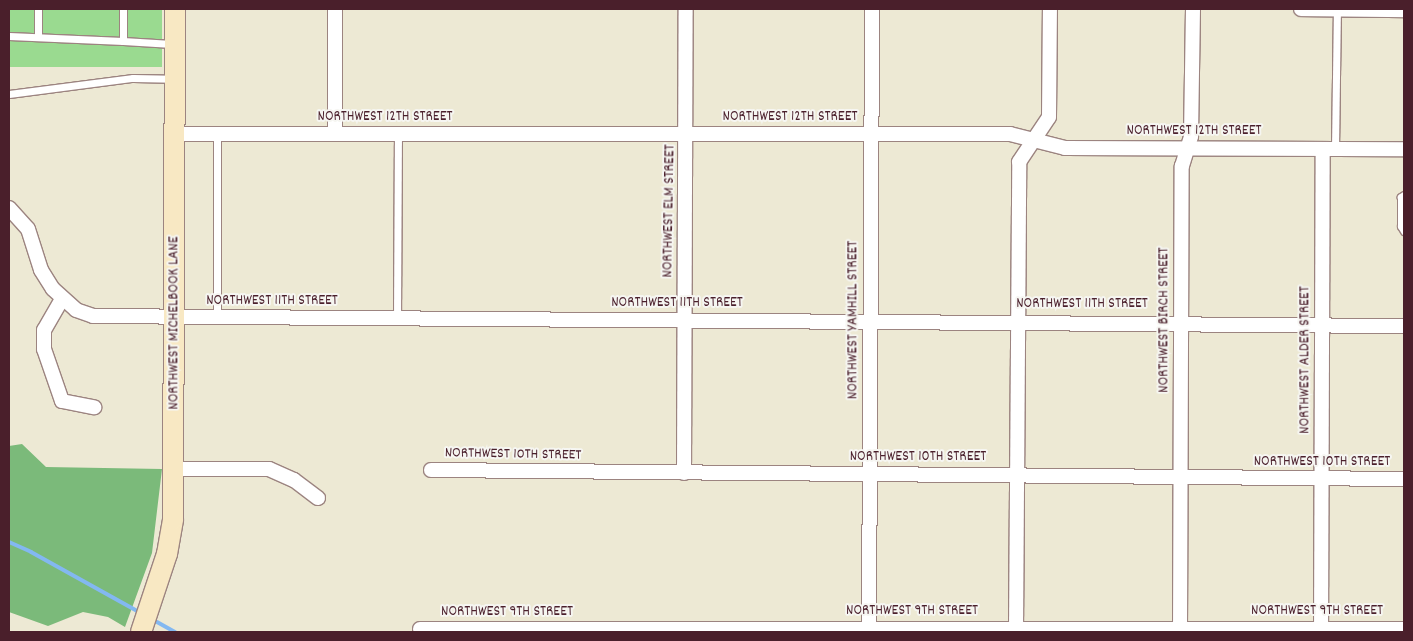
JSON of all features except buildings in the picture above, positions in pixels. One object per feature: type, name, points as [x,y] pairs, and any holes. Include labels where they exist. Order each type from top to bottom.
[{"type":"street","name":"NORTHWEST MICHELBOOK LANE","points":[[141,632],[167,554],[173,519],[175,469],[176,9]]},
{"type":"street","points":[[335,9],[335,134]]},
{"type":"street","name":"NORTHWEST ELM STREET","points":[[684,473],[687,134],[686,9]]},
{"type":"street","name":"NORTHWEST YAMHILL STREET","points":[[869,630],[872,9]]},
{"type":"street","points":[[1016,630],[1018,162],[1049,116],[1050,9]]},
{"type":"street","name":"NORTHWEST BIRCH STREET","points":[[1180,630],[1182,166],[1191,136],[1193,9]]},
{"type":"street","points":[[1301,9],[1404,10]]},
{"type":"street","name":"NORTHWEST 12TH STREET","points":[[175,134],[1010,134],[1065,148],[1404,149]]},
{"type":"street","name":"NORTHWEST ALDER STREET","points":[[1321,630],[1323,326],[1329,149]]},
{"type":"street","name":"NORTHWEST 11TH STREET","points":[[9,208],[28,229],[41,270],[62,299],[76,310],[93,316],[1404,326]]},
{"type":"street","points":[[62,299],[44,330],[44,349],[62,401],[94,407]]},
{"type":"street","points":[[175,469],[269,469],[294,480],[318,498]]},
{"type":"street","name":"NORTHWEST 10TH STREET","points":[[431,470],[1404,479]]},
{"type":"street","name":"NORTHWEST 9TH STREET","points":[[420,629],[1404,629]]},
{"type":"lane","points":[[38,9],[38,38]]},
{"type":"lane","points":[[123,9],[123,41]]},
{"type":"lane","points":[[1329,149],[1337,9]]},
{"type":"lane","points":[[9,36],[175,44]]},
{"type":"lane","points":[[9,94],[133,78],[175,79]]},
{"type":"lane","points":[[217,134],[217,317]]},
{"type":"lane","points":[[397,319],[398,134]]},
{"type":"lane","points":[[1404,195],[1401,197],[1401,226],[1404,231]]},
{"type":"green space","points":[[9,9],[162,9],[162,67],[9,67]]},
{"type":"green space","points":[[22,444],[46,467],[162,469],[152,553],[125,627],[108,617],[83,612],[48,626],[9,612],[9,446]]},
{"type":"waterway","points":[[9,542],[31,552],[137,611]]},
{"type":"waterway","points":[[157,622],[175,632]]}]
